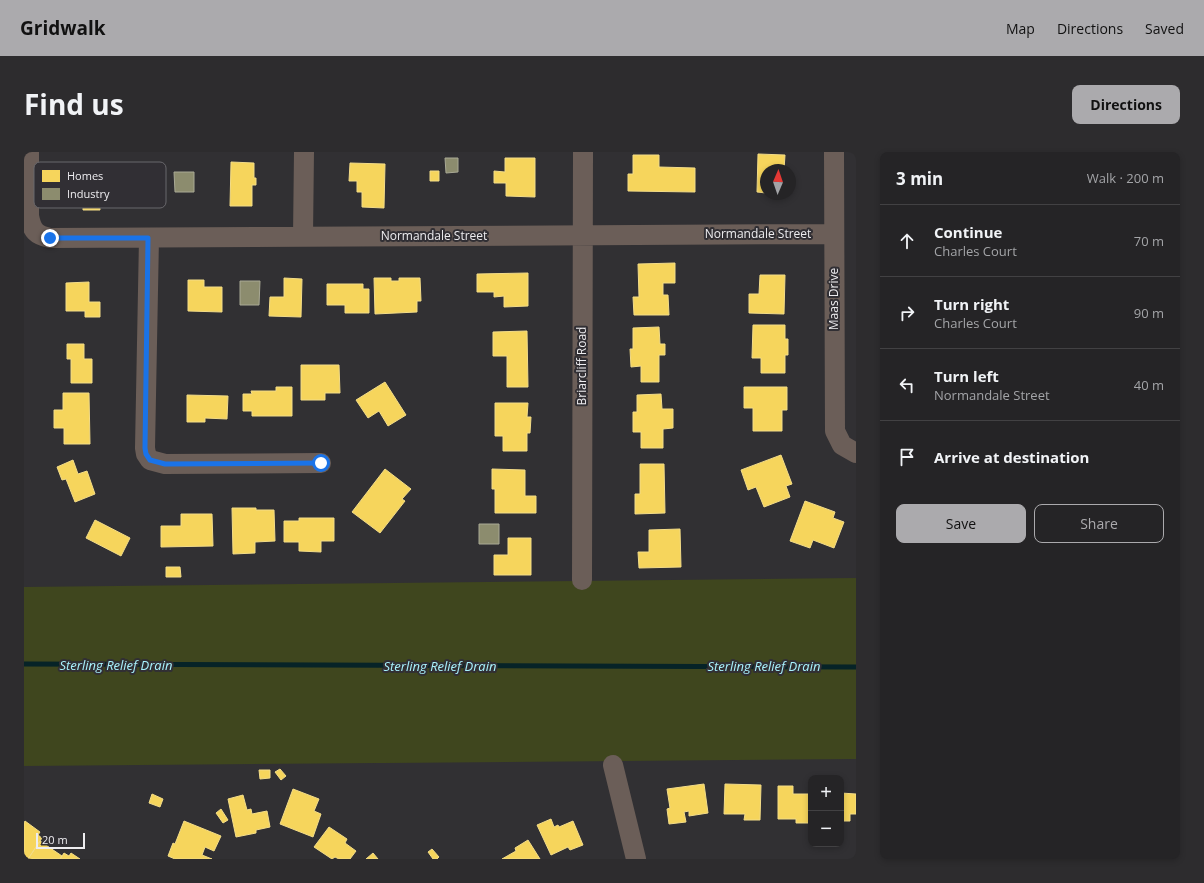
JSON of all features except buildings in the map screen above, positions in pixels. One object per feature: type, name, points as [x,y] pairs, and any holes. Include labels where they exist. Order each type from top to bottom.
[{"type":"street","name":"Normandale Street","points":[[29,152],[29,216],[35,232],[50,238],[834,234]]},
{"type":"street","points":[[304,152],[304,236]]},
{"type":"street","name":"Briarcliff Road","points":[[582,580],[583,152]]},
{"type":"street","name":"Maas Drive","points":[[834,152],[834,422],[835,431],[849,449]]},
{"type":"street","points":[[148,238],[145,448],[146,454],[150,460],[165,464],[321,463]]},
{"type":"street","points":[[613,765],[636,859]]},
{"type":"green space","name":"Sterling Relief Drain","points":[[856,578],[856,759],[24,766],[24,587]]},
{"type":"waterway","name":"Sterling Relief Drain","points":[[24,664],[856,667]]},
{"type":"route","points":[[50,238],[148,238],[145,448],[146,454],[150,460],[165,464],[321,463]]}]
